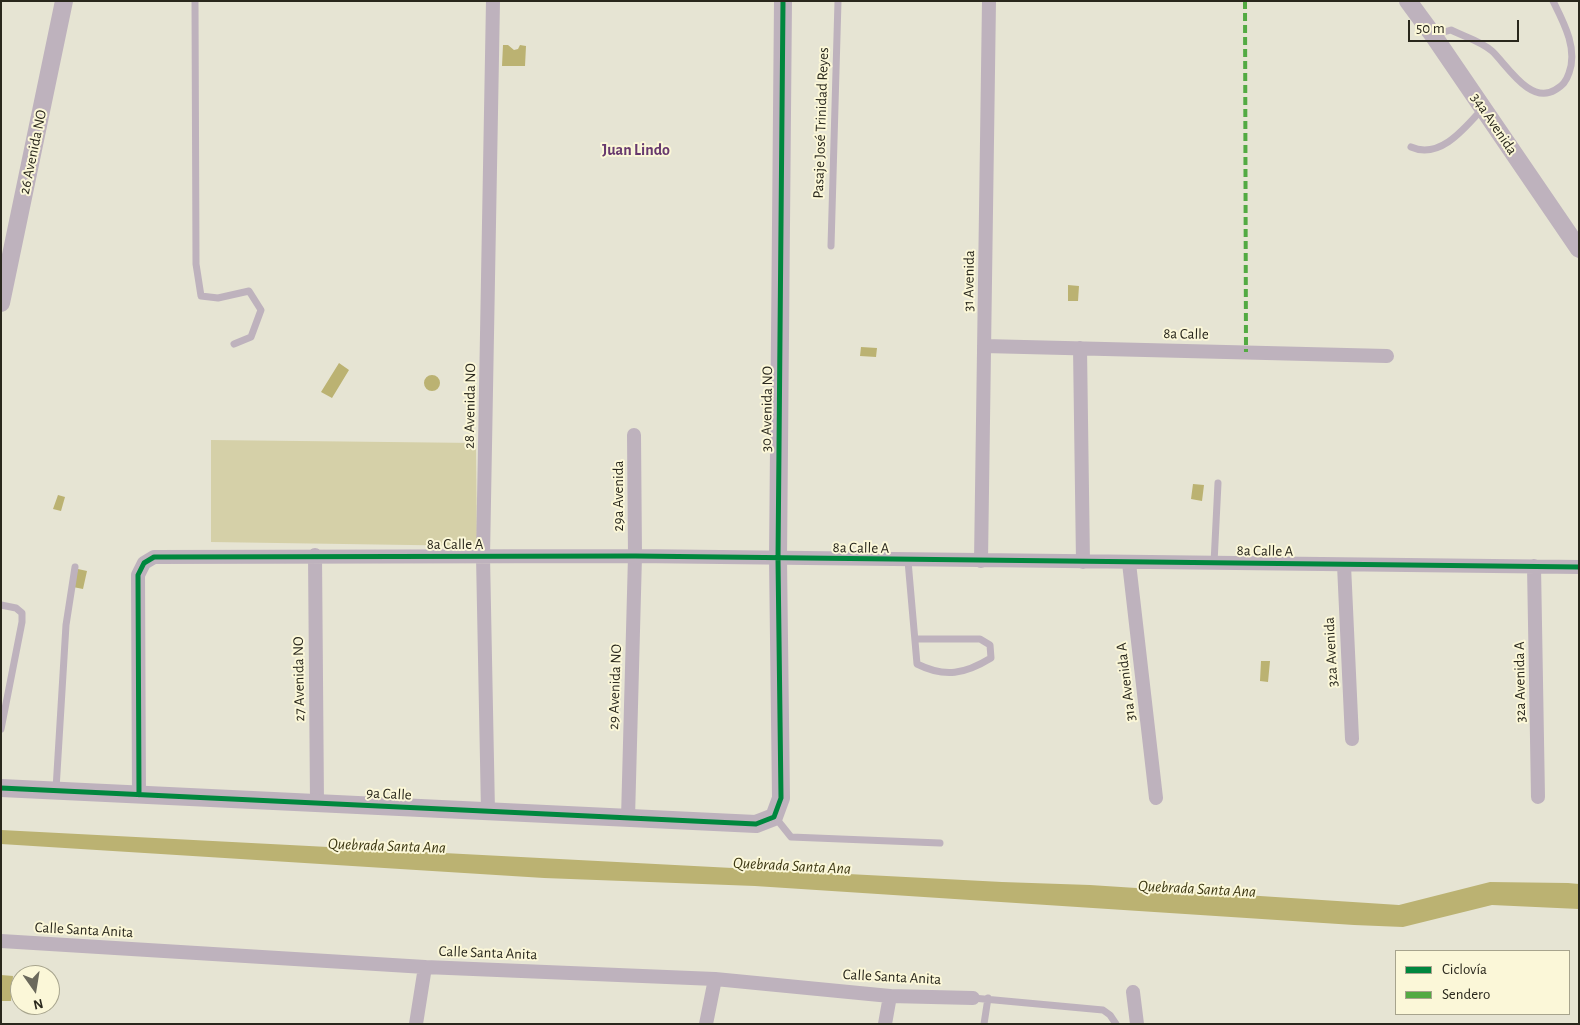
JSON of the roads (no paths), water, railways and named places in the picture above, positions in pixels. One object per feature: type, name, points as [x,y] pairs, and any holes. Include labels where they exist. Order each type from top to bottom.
[{"type":"street","name":"26 Avenida NO","points":[[1,303],[64,1]]},
{"type":"street","name":"28 Avenida NO","points":[[488,812],[483,556],[493,1]]},
{"type":"street","name":"30 Avenida NO","points":[[774,817],[781,798],[778,560],[783,1]]},
{"type":"street","name":"31 Avenida","points":[[981,561],[989,1]]},
{"type":"street","name":"34a Avenida","points":[[1408,1],[1579,249]]},
{"type":"street","name":"8a Calle","points":[[984,346],[1387,356]]},
{"type":"street","points":[[1080,348],[1083,562]]},
{"type":"street","name":"29a Avenida","points":[[634,434],[635,556]]},
{"type":"street","name":"8a Calle A","points":[[139,795],[138,575],[144,563],[154,557],[314,555],[635,556],[778,560],[1579,567]]},
{"type":"street","name":"27 Avenida NO","points":[[314,555],[317,803]]},
{"type":"street","name":"29 Avenida NO","points":[[628,818],[635,556]]},
{"type":"street","name":"31a Avenida A","points":[[1129,563],[1156,798]]},
{"type":"street","name":"32a Avenida","points":[[1344,564],[1352,739]]},
{"type":"street","name":"32a Avenida A","points":[[1534,566],[1538,797]]},
{"type":"street","name":"9a Calle","points":[[1,788],[56,789],[139,795],[756,824],[774,817]]},
{"type":"street","name":"Calle Santa Anita","points":[[1,941],[425,967],[715,979],[890,996],[972,998]]},
{"type":"street","points":[[416,1024],[425,967]]},
{"type":"street","points":[[706,1024],[715,979]]},
{"type":"street","points":[[1133,992],[1137,1024]]},
{"type":"street","points":[[884,1024],[890,996]]},
{"type":"lane","points":[[195,1],[196,264],[201,296],[218,298],[249,291],[261,310],[251,337],[234,344]]},
{"type":"lane","name":"Pasaje José Trinidad Reyes","points":[[831,246],[838,1]]},
{"type":"lane","points":[[1433,35],[1451,30],[1490,49],[1521,83],[1536,92],[1552,92],[1565,84],[1573,64],[1568,30],[1553,1]]},
{"type":"lane","points":[[1412,147],[1422,152],[1439,147],[1464,128],[1483,108]]},
{"type":"lane","points":[[1214,563],[1218,483]]},
{"type":"lane","points":[[908,561],[917,664],[933,672],[971,670],[991,658],[990,645],[980,639],[915,639]]},
{"type":"lane","points":[[56,789],[66,625],[75,567]]},
{"type":"lane","points":[[1,605],[16,608],[22,613],[22,622],[2,713],[1,728]]},
{"type":"lane","points":[[774,817],[791,837],[940,843]]},
{"type":"lane","points":[[972,998],[1103,1010],[1110,1015],[1116,1024]]},
{"type":"lane","points":[[984,1024],[988,998]]},
{"type":"district","name":"Juan Lindo","points":[[636,150]]},
{"type":"water label","name":"Quebrada Santa Ana","points":[[387,846]]},
{"type":"water label","name":"Quebrada Santa Ana","points":[[792,866]]},
{"type":"water label","name":"Quebrada Santa Ana","points":[[1197,889]]}]
